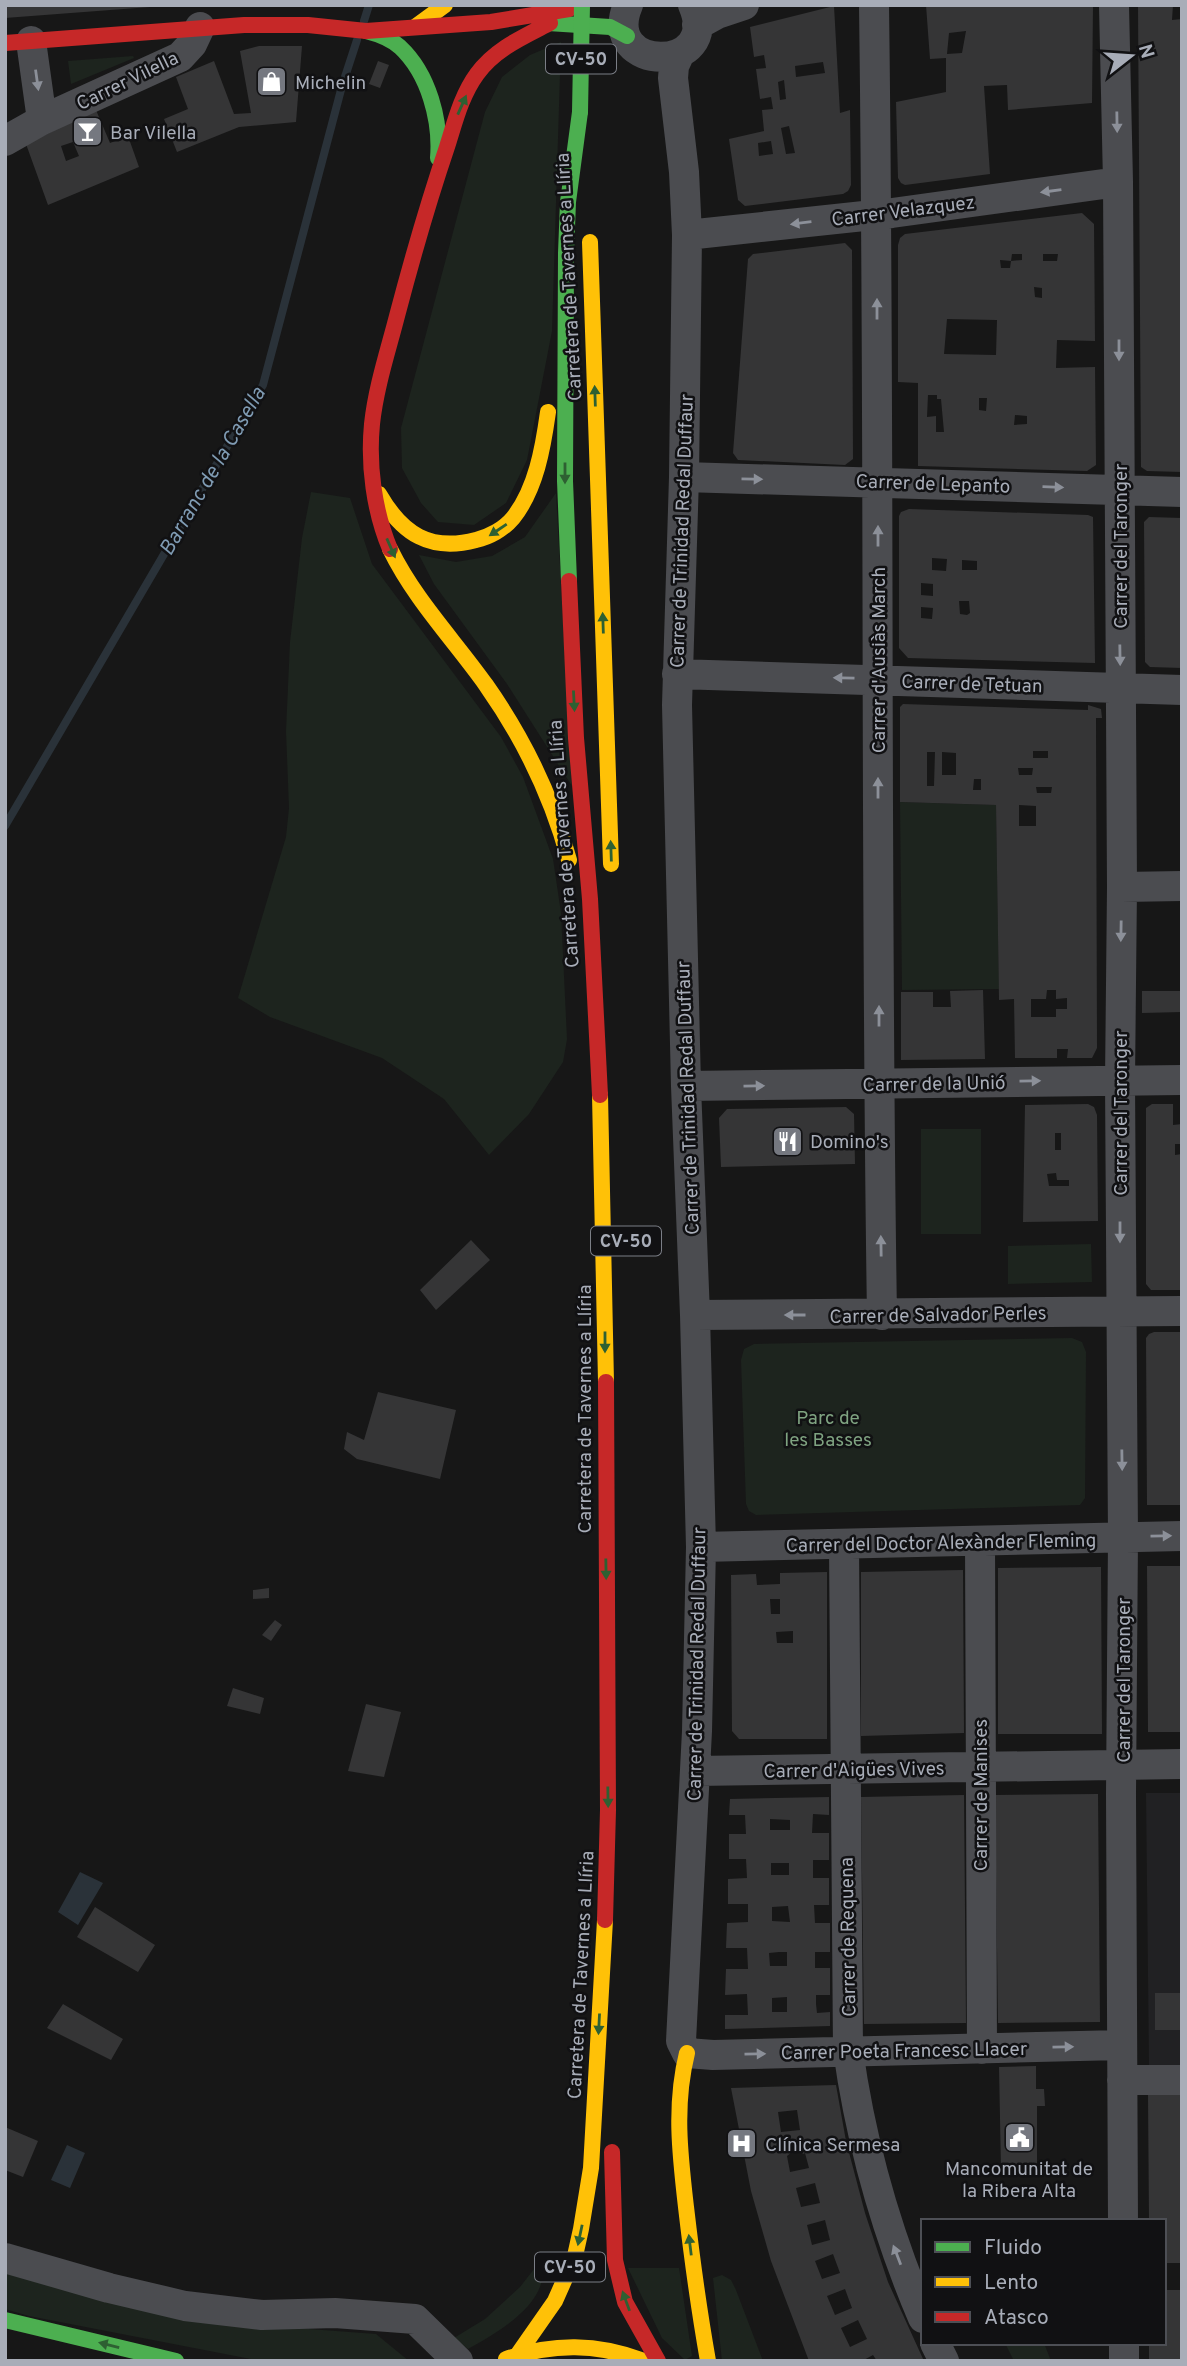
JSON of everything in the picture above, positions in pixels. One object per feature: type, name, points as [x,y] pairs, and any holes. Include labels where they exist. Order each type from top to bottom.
[{"type":"main road","points":[[415,27],[445,5]]},
{"type":"main road","name":"Carretera de Tavernes a Llíria","points":[[582,5],[580,112],[586,176]]},
{"type":"main road","points":[[491,22],[592,5]]},
{"type":"main road","points":[[18,41],[187,20],[308,25],[393,35],[415,27],[491,22],[550,23],[610,27],[631,42]]},
{"type":"main road","points":[[431,192],[457,115],[475,76],[496,53],[550,23]]},
{"type":"main road","points":[[393,35],[411,60],[429,97],[439,132],[439,153],[377,396],[371,436],[378,513],[389,547],[410,585],[487,687],[541,775],[562,831],[578,917],[595,1200],[605,1273]]},
{"type":"main road","name":"Carretera de Tavernes a Llíria","points":[[518,2354],[555,2301],[575,2256],[591,2168],[606,1896],[608,1810],[605,1273],[600,1091],[569,610],[565,481],[568,202],[580,112]]},
{"type":"main road","name":"Carretera de Tavernes a Llíria","points":[[590,229],[612,877]]},
{"type":"main road","points":[[374,483],[386,507],[400,524],[416,536],[441,545],[463,545],[489,536],[512,520],[528,489],[543,444],[565,306]]},
{"type":"main road","points":[[687,2053],[679,2078],[677,2102],[680,2162],[708,2361]]},
{"type":"main road","name":"CV-50","points":[[612,2132],[615,2260],[625,2302],[658,2361]]},
{"type":"main road","points":[[5,2320],[176,2361]]},
{"type":"main road","points":[[502,2361],[542,2348],[568,2346],[618,2351],[644,2361]]},
{"type":"street","points":[[628,5],[625,19],[631,42],[641,53],[656,58],[672,57],[692,41],[695,15],[717,14],[744,5]]},
{"type":"street","name":"Carrer d'Ausiàs March","points":[[874,5],[882,1315]]},
{"type":"street","name":"Carrer del Taronger","points":[[1114,5],[1118,183],[1122,887],[1120,1081],[1123,2219]]},
{"type":"street","name":"Carrer Vilella","points":[[5,141],[42,120],[180,57],[192,44],[187,20]]},
{"type":"street","points":[[18,41],[42,120]]},
{"type":"street","name":"Carrer de Trinidad Redal Duffaur","points":[[631,42],[657,82],[681,141]]},
{"type":"street","name":"Carrer de Trinidad Redal Duffaur","points":[[680,53],[674,66],[673,78],[681,141],[687,235],[684,477],[677,674],[686,1086],[701,1547],[695,1771],[681,2042],[687,2053]]},
{"type":"street","name":"Carrer Velazquez","points":[[687,235],[1118,183]]},
{"type":"street","name":"Carrer de Lepanto","points":[[684,477],[1182,492]]},
{"type":"street","name":"Carrer de Tetuan","points":[[677,674],[1182,690]]},
{"type":"street","points":[[1122,887],[1182,886]]},
{"type":"street","name":"Carrer de la Unió","points":[[686,1086],[1182,1080]]},
{"type":"street","name":"Carrer de Salvador Perles","points":[[695,1315],[1182,1311]]},
{"type":"street","name":"Carrer del Doctor Alexànder Fleming","points":[[701,1547],[1182,1536]]},
{"type":"street","name":"Carrer de Manises","points":[[980,1542],[982,2049]]},
{"type":"street","name":"Carrer de Requena","points":[[844,1545],[848,2050],[855,2103],[877,2196],[921,2313]]},
{"type":"street","name":"Carrer d'Aigües Vives","points":[[695,1771],[1182,1764]]},
{"type":"street","name":"Carrer Poeta Francesc Llacer","points":[[687,2053],[1121,2045]]},
{"type":"street","points":[[1122,2080],[1182,2080]]},
{"type":"street","points":[[5,2258],[109,2288],[185,2306],[262,2315],[335,2313],[415,2319],[458,2361]]},
{"type":"street","points":[[936,2345],[944,2361]]},
{"type":"shaded area","points":[[1146,1793],[1182,1793],[1182,2065],[1149,2065]]},
{"type":"shaded area","points":[[80,1872],[103,1883],[78,1925],[58,1912]]},
{"type":"shaded area","points":[[67,2145],[85,2153],[70,2188],[51,2180]]},
{"type":"green space","points":[[561,42],[552,331],[527,460],[506,503],[474,525],[438,522],[421,503],[402,468],[401,428],[485,112],[502,77],[530,55]]},
{"type":"green space","points":[[134,58],[71,84],[68,61]]},
{"type":"green space","points":[[311,492],[350,498],[372,564],[501,737],[523,777],[553,859],[561,913],[567,1039],[563,1062],[529,1114],[489,1155],[444,1099],[382,1058],[270,1017],[238,998],[286,837],[289,808],[286,731],[290,642],[302,538]]},
{"type":"green space","points":[[556,493],[572,786],[507,684],[434,584],[419,555],[456,562],[492,556],[525,537]]},
{"type":"green space","points":[[900,802],[996,805],[999,989],[902,990]]},
{"type":"green space","points":[[921,1129],[981,1129],[981,1234],[921,1234]]},
{"type":"green space","points":[[1091,1244],[1092,1282],[1008,1284],[1008,1246]]},
{"type":"green space","name":"Parc de les Basses","points":[[1072,1338],[1082,1342],[1086,1352],[1085,1498],[1080,1505],[756,1515],[749,1511],[746,1504],[741,1360],[744,1349],[754,1344]]},
{"type":"green space","points":[[545,2262],[536,2295],[521,2314],[468,2349],[454,2338],[485,2319],[520,2287],[538,2264]]},
{"type":"green space","points":[[628,2268],[679,2268],[692,2356],[685,2360],[662,2338]]},
{"type":"green space","points":[[5,2272],[160,2312],[376,2334],[409,2361],[261,2361],[29,2316],[5,2309]]},
{"type":"green space","points":[[722,2275],[731,2280],[736,2290],[763,2361],[722,2361],[713,2278]]},
{"type":"green space","points":[[1006,2345],[1045,2345],[1051,2361],[1014,2361]]},
{"type":"building","points":[[5,5],[150,5],[150,7],[5,18]]},
{"type":"building","points":[[926,5],[1093,5],[1092,103],[1008,110],[1007,85],[984,86],[990,174],[905,185],[898,178],[896,102],[946,92],[946,58],[930,59]],"holes":[[[966,31],[962,53],[947,54],[949,33]]]},
{"type":"building","points":[[1138,5],[1173,5],[1172,20],[1182,19],[1182,472],[1147,471],[1141,467]]},
{"type":"building","points":[[834,6],[840,113],[850,110],[851,185],[843,194],[745,206],[738,200],[729,139],[764,131],[762,110],[773,109],[771,97],[760,99],[756,69],[766,68],[764,55],[754,57],[750,27]],"holes":[[[823,62],[825,73],[796,77],[795,66]],[[784,80],[786,99],[780,100],[778,82]],[[789,126],[795,153],[786,154],[781,128]],[[771,141],[773,154],[759,156],[758,143]]]},
{"type":"building","points":[[259,46],[302,46],[296,122],[239,127],[177,152],[164,119],[188,109],[176,77],[214,61],[234,114],[251,113],[240,51]]},
{"type":"building","points":[[378,61],[389,65],[380,88],[369,84]]},
{"type":"building","points":[[96,110],[110,143],[128,136],[139,167],[48,205],[26,144]],"holes":[[[73,142],[79,156],[66,161],[61,146]]]},
{"type":"building","points":[[1082,213],[1094,224],[1095,341],[1057,340],[1056,368],[1095,367],[1096,465],[1087,471],[918,466],[918,383],[898,382],[898,245],[905,234]],"holes":[[[1012,254],[1022,254],[1022,260],[1011,261]],[[1043,254],[1058,254],[1057,261],[1043,261]],[[1000,260],[1011,261],[1010,268],[1001,268]],[[1034,287],[1042,288],[1042,298],[1035,297]],[[947,319],[997,320],[996,355],[944,354]],[[928,395],[937,395],[937,399],[941,399],[944,432],[936,432],[936,416],[927,417]],[[979,398],[987,398],[986,411],[979,410]],[[1015,415],[1027,416],[1027,424],[1014,425]]]},
{"type":"building","points":[[845,243],[852,250],[853,459],[845,465],[738,460],[733,453],[748,259],[753,254]]},
{"type":"building","points":[[909,509],[1093,517],[1095,663],[908,658],[899,648],[901,512]],"holes":[[[932,558],[947,559],[946,571],[932,570]],[[962,560],[977,561],[977,570],[962,570]],[[921,583],[933,584],[933,596],[921,595]],[[959,601],[969,601],[970,613],[960,614]],[[921,607],[933,608],[932,619],[921,618]]]},
{"type":"building","points":[[1149,517],[1182,518],[1182,668],[1150,667],[1145,662],[1144,522]]},
{"type":"building","points":[[903,704],[1088,710],[1088,705],[1101,709],[1102,718],[1096,718],[1097,1048],[1092,1058],[1067,1058],[1068,1049],[1057,1049],[1057,1058],[1015,1058],[1014,999],[999,1000],[996,805],[900,802],[900,707]],"holes":[[[1033,751],[1048,751],[1048,758],[1033,758]],[[927,752],[935,752],[934,786],[927,786]],[[942,752],[956,753],[956,775],[942,775]],[[1018,768],[1033,768],[1032,775],[1019,775]],[[974,779],[981,779],[981,790],[973,790]],[[1036,787],[1052,787],[1051,793],[1037,793]],[[1019,805],[1036,806],[1036,826],[1019,826]],[[1047,990],[1056,990],[1056,999],[1067,998],[1067,1009],[1056,1009],[1056,1017],[1031,1017],[1031,999],[1046,999]]]},
{"type":"building","points":[[983,990],[985,1059],[901,1060],[901,992],[933,992],[933,1007],[951,1007],[950,991]]},
{"type":"building","points":[[1142,991],[1182,991],[1182,1012],[1142,1013]]},
{"type":"building","points":[[1088,1104],[1094,1107],[1097,1115],[1098,1221],[1023,1222],[1025,1105]],"holes":[[[1055,1133],[1061,1133],[1061,1150],[1055,1150]],[[1056,1173],[1057,1180],[1069,1180],[1069,1186],[1049,1186],[1047,1174]]]},
{"type":"building","points":[[1152,1104],[1173,1104],[1173,1125],[1182,1124],[1182,1144],[1175,1144],[1175,1155],[1182,1154],[1182,1290],[1151,1290],[1146,1284],[1146,1108]]},
{"type":"building","name":"Domino's","points":[[846,1107],[854,1114],[855,1164],[721,1167],[719,1118],[727,1109]]},
{"type":"building","points":[[471,1240],[490,1260],[436,1310],[420,1290]]},
{"type":"building","points":[[1154,1332],[1182,1332],[1182,1505],[1147,1505],[1146,1338]]},
{"type":"building","points":[[378,1392],[456,1410],[440,1479],[357,1459],[344,1449],[347,1432],[364,1440]]},
{"type":"building","points":[[1147,1566],[1182,1566],[1182,1732],[1148,1732]]},
{"type":"building","points":[[1101,1567],[1102,1734],[998,1734],[998,1568]]},
{"type":"building","points":[[963,1570],[964,1733],[861,1736],[861,1572]]},
{"type":"building","points":[[827,1572],[827,1739],[739,1739],[732,1731],[731,1575],[756,1574],[757,1585],[780,1584],[780,1573]],"holes":[[[770,1599],[780,1599],[780,1614],[771,1614]],[[793,1631],[793,1643],[777,1643],[776,1632]]]},
{"type":"building","points":[[269,1588],[269,1598],[253,1599],[253,1590]]},
{"type":"building","points":[[275,1620],[282,1625],[271,1641],[262,1635]]},
{"type":"building","points":[[233,1688],[264,1698],[260,1714],[227,1706]]},
{"type":"building","points":[[366,1704],[401,1712],[384,1777],[348,1771]]},
{"type":"building","points":[[1098,1794],[1100,2022],[998,2023],[995,1795]]},
{"type":"building","points":[[964,1795],[966,2023],[864,2024],[861,1797]]},
{"type":"building","points":[[829,1797],[829,1815],[813,1814],[812,1833],[829,1833],[829,1860],[813,1860],[813,1878],[829,1878],[829,1905],[814,1905],[815,1923],[830,1923],[830,1952],[815,1952],[815,1968],[830,1968],[830,1995],[816,1995],[816,2004],[817,2013],[830,2012],[830,2026],[725,2029],[725,2015],[748,2015],[747,1994],[725,1995],[726,1969],[748,1969],[747,1948],[726,1948],[727,1923],[748,1922],[748,1904],[728,1904],[728,1879],[747,1878],[746,1859],[729,1859],[729,1834],[746,1834],[745,1815],[729,1815],[730,1799]],"holes":[[[770,1819],[790,1820],[790,1830],[770,1830]],[[771,1863],[789,1863],[789,1875],[771,1875]],[[788,1906],[790,1922],[772,1921],[772,1907]],[[787,1952],[787,1966],[770,1966],[769,1953]],[[787,1997],[787,2012],[772,2012],[772,1998]]]},
{"type":"building","points":[[95,1907],[155,1945],[138,1972],[77,1937]]},
{"type":"building","points":[[1155,1993],[1182,1993],[1182,2030],[1155,2030]]},
{"type":"building","points":[[63,2004],[123,2039],[111,2060],[47,2028]]},
{"type":"building","name":"Mancomunitat de la Ribera Alta","points":[[1036,2066],[1036,2089],[1044,2089],[1045,2106],[1037,2106],[1037,2169],[1001,2169],[999,2067]]},
{"type":"building","points":[[836,2085],[846,2141],[865,2213],[888,2282],[924,2361],[877,2361],[873,2355],[862,2361],[809,2361],[771,2261],[751,2191],[731,2088]],"holes":[[[797,2110],[800,2130],[781,2132],[778,2112]],[[800,2150],[805,2153],[809,2168],[790,2172],[787,2156]],[[815,2183],[820,2203],[801,2207],[796,2188]],[[825,2220],[830,2240],[812,2245],[807,2225]],[[833,2254],[840,2273],[822,2279],[815,2261]],[[845,2289],[852,2308],[835,2315],[827,2296]],[[858,2320],[867,2339],[850,2347],[841,2328]]]},
{"type":"building","points":[[1148,2095],[1182,2095],[1182,2263],[1166,2263],[1166,2219],[1149,2219]]},
{"type":"building","points":[[5,2127],[38,2141],[23,2177],[5,2170]]},
{"type":"building","points":[[1166,2290],[1182,2290],[1182,2361],[1149,2361],[1149,2345],[1166,2345]]},
{"type":"waterway","name":"Barranc de la Casella","points":[[364,21],[369,5]]},
{"type":"waterway","name":"Barranc de la Casella","points":[[5,826],[263,385],[342,86],[357,40]]},
{"type":"traffic: fast","points":[[580,112],[582,5]]},
{"type":"traffic: fast","points":[[548,23],[610,27],[627,36]]},
{"type":"traffic: fast","points":[[366,31],[384,37],[400,47],[419,71],[435,114],[438,158]]},
{"type":"traffic: fast","points":[[569,581],[565,481],[566,253],[568,202],[580,112]]},
{"type":"traffic: fast","points":[[5,2320],[176,2361]]},
{"type":"traffic: slow","points":[[415,27],[445,5]]},
{"type":"traffic: slow","points":[[590,242],[611,864]]},
{"type":"traffic: slow","points":[[379,494],[397,520],[431,541],[460,543],[491,535],[505,526],[521,507],[541,454],[548,412]]},
{"type":"traffic: slow","points":[[390,549],[411,585],[486,685],[513,726],[545,791],[569,860]]},
{"type":"traffic: slow","points":[[600,1095],[606,1382]]},
{"type":"traffic: slow","points":[[518,2354],[555,2301],[575,2256],[581,2229],[591,2168],[605,1920]]},
{"type":"traffic: slow","points":[[687,2053],[679,2111],[680,2149],[693,2265],[708,2361]]},
{"type":"traffic: slow","points":[[506,2359],[541,2350],[575,2347],[609,2351],[644,2361]]},
{"type":"traffic: jam","points":[[5,43],[244,25],[308,25],[366,31],[491,22],[569,9]]},
{"type":"traffic: jam","points":[[390,549],[374,488],[372,424],[376,396],[427,210],[459,109],[471,82],[492,57],[550,23]]},
{"type":"traffic: jam","points":[[569,581],[576,738],[590,899],[600,1095]]},
{"type":"traffic: jam","points":[[605,1920],[608,1810],[606,1382]]},
{"type":"traffic: jam","points":[[612,2152],[615,2260],[625,2302],[658,2361]]},
{"type":"place","name":"Michelin","points":[[272,82]]},
{"type":"place","name":"Bar Vilella","points":[[87,132]]},
{"type":"place","name":"Domino's","points":[[787,1141]]},
{"type":"place","name":"Mancomunitat de la Ribera Alta","points":[[1019,2137]]},
{"type":"place","name":"Clínica Sermesa","points":[[742,2144]]}]
